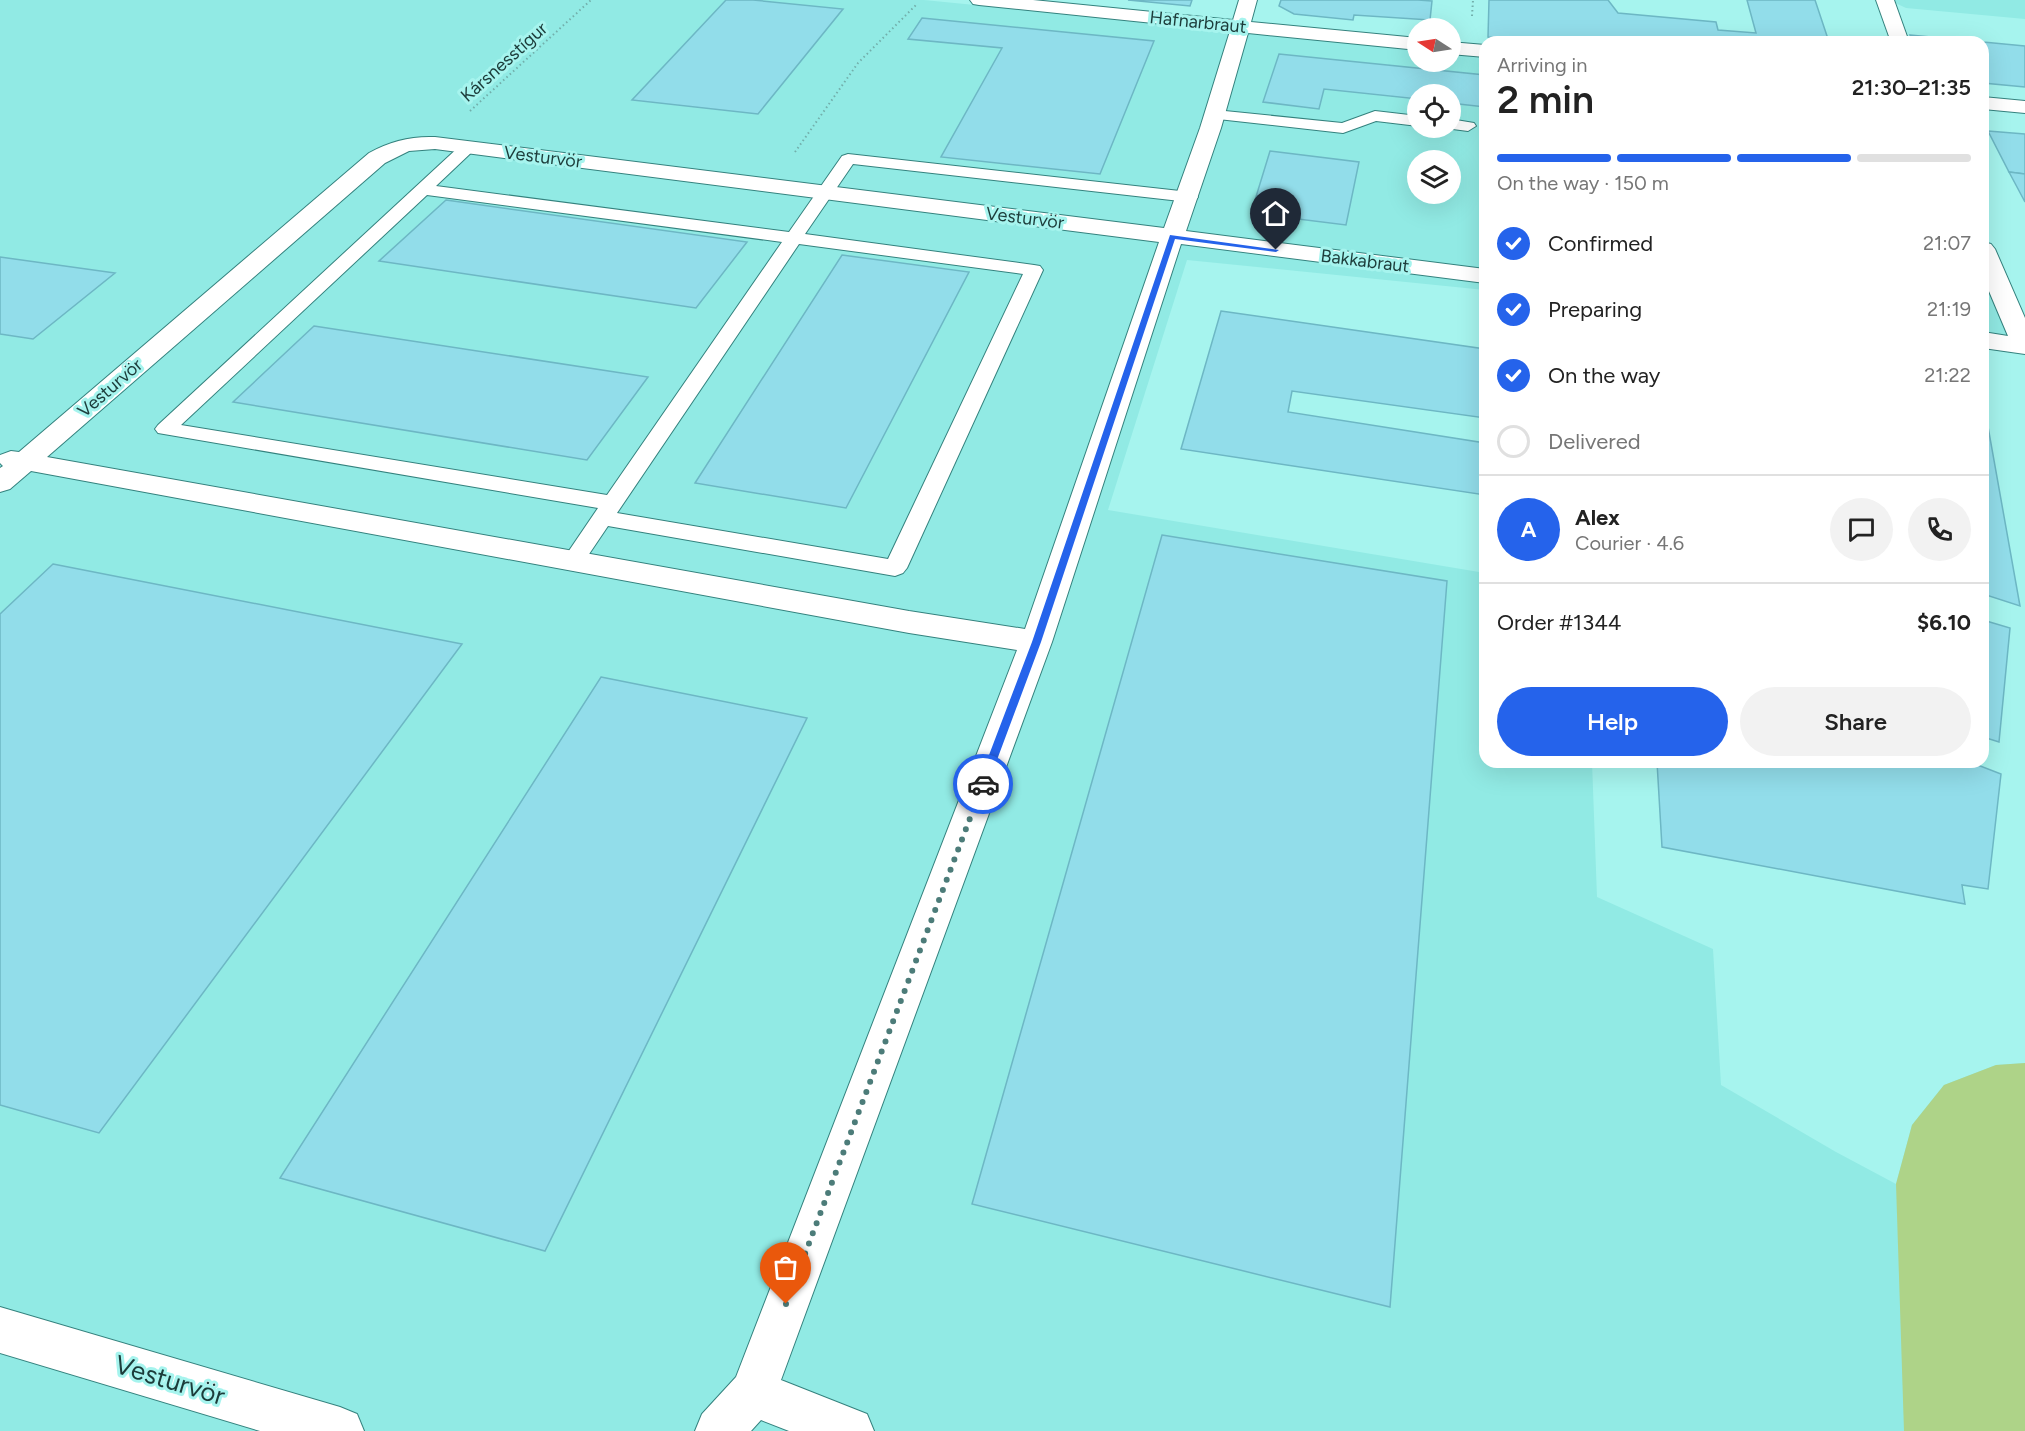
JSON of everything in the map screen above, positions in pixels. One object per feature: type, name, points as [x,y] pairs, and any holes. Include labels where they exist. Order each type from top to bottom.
[{"type":"street","name":"Hafnarbraut","points":[[979,0],[1407,43]]},
{"type":"street","points":[[774,1410],[1173,237],[1189,197],[1248,0]]},
{"type":"street","points":[[1885,0],[1898,36]]},
{"type":"street","points":[[1461,49],[1479,50]]},
{"type":"street","points":[[1989,104],[2025,107]]},
{"type":"street","name":"Vesturvör","points":[[0,483],[12,459],[377,158],[399,147],[435,143],[1173,237]]},
{"type":"street","name":"Bakkabraut","points":[[1173,237],[1479,275]]},
{"type":"street","points":[[1989,263],[2025,346]]},
{"type":"street","points":[[1989,341],[2025,346]]},
{"type":"street","points":[[12,459],[909,622],[1036,642]]},
{"type":"street","name":"Vesturvör","points":[[0,1330],[340,1431]]},
{"type":"street","points":[[718,1431],[774,1410],[850,1431]]},
{"type":"lane","points":[[1215,115],[1343,128],[1375,116],[1407,120]]},
{"type":"lane","points":[[1461,125],[1468,126]]},
{"type":"lane","points":[[423,189],[1034,270],[895,568],[607,510],[165,429],[468,147]]},
{"type":"lane","points":[[573,561],[848,159],[1189,197]]},
{"type":"path","name":"Kársnesstígur","points":[[435,143],[591,0]]},
{"type":"path","points":[[794,154],[858,63],[916,5]]},
{"type":"shaded area","points":[[0,0],[924,0],[1407,47],[1407,72],[1461,72],[1461,52],[1479,53],[1479,289],[1187,260],[1108,510],[1479,572],[1479,768],[1592,768],[1597,897],[1713,949],[1721,1085],[1896,1184],[1912,1125],[1944,1085],[1996,1065],[2025,1063],[2025,1431],[0,1431]]},
{"type":"shaded area","points":[[1889,0],[2025,0],[2025,19],[1906,8]]},
{"type":"shaded area","points":[[1989,262],[2024,345],[1989,342]]},
{"type":"shaded area","points":[[2025,1063],[2025,1431],[1904,1431],[1896,1184],[1912,1125],[1944,1085],[1996,1065]]},
{"type":"building","points":[[726,0],[753,0],[843,9],[758,114],[632,100]]},
{"type":"building","points":[[1128,0],[1192,0],[1190,6]]},
{"type":"building","points":[[1281,0],[1432,1],[1430,18],[1354,15],[1353,20],[1294,14],[1279,6]]},
{"type":"building","points":[[1489,0],[1608,0],[1618,13],[1716,22],[1718,30],[1756,33],[1747,0],[1815,0],[1827,36],[1488,36]]},
{"type":"building","points":[[922,18],[1154,41],[1100,174],[941,157],[1002,48],[908,39]]},
{"type":"building","points":[[1989,43],[2025,46],[2025,87],[1989,84]]},
{"type":"building","points":[[1279,54],[1407,67],[1407,72],[1479,74],[1479,106],[1461,104],[1461,84],[1407,84],[1407,98],[1324,89],[1319,109],[1263,102]]},
{"type":"building","points":[[1989,131],[2025,134],[2025,174],[2009,172]]},
{"type":"building","points":[[1270,151],[1359,162],[1346,225],[1251,213]]},
{"type":"building","points":[[2009,172],[2025,174],[2025,202]]},
{"type":"building","points":[[446,200],[747,242],[696,308],[379,261]]},
{"type":"building","points":[[842,255],[969,272],[846,508],[695,483]]},
{"type":"building","points":[[0,257],[115,273],[33,339],[0,334]]},
{"type":"building","points":[[1221,311],[1479,348],[1479,417],[1292,391],[1288,412],[1479,442],[1479,494],[1181,449]]},
{"type":"building","points":[[314,326],[648,377],[587,460],[233,402]]},
{"type":"building","points":[[1989,432],[2020,606],[1989,596]]},
{"type":"building","points":[[1162,535],[1447,581],[1390,1307],[972,1204]]},
{"type":"building","points":[[53,564],[462,644],[99,1133],[0,1105],[0,614]]},
{"type":"building","points":[[1989,622],[2010,628],[1999,742],[1989,739]]},
{"type":"building","points":[[601,677],[807,718],[545,1251],[280,1178]]},
{"type":"building","points":[[1657,768],[1986,768],[2001,774],[1988,889],[1962,885],[1965,904],[1662,847]]},
{"type":"way so far","points":[[786,1304],[983,784]]},
{"type":"route","points":[[983,784],[1036,642],[1173,237],[1276,250]]}]
